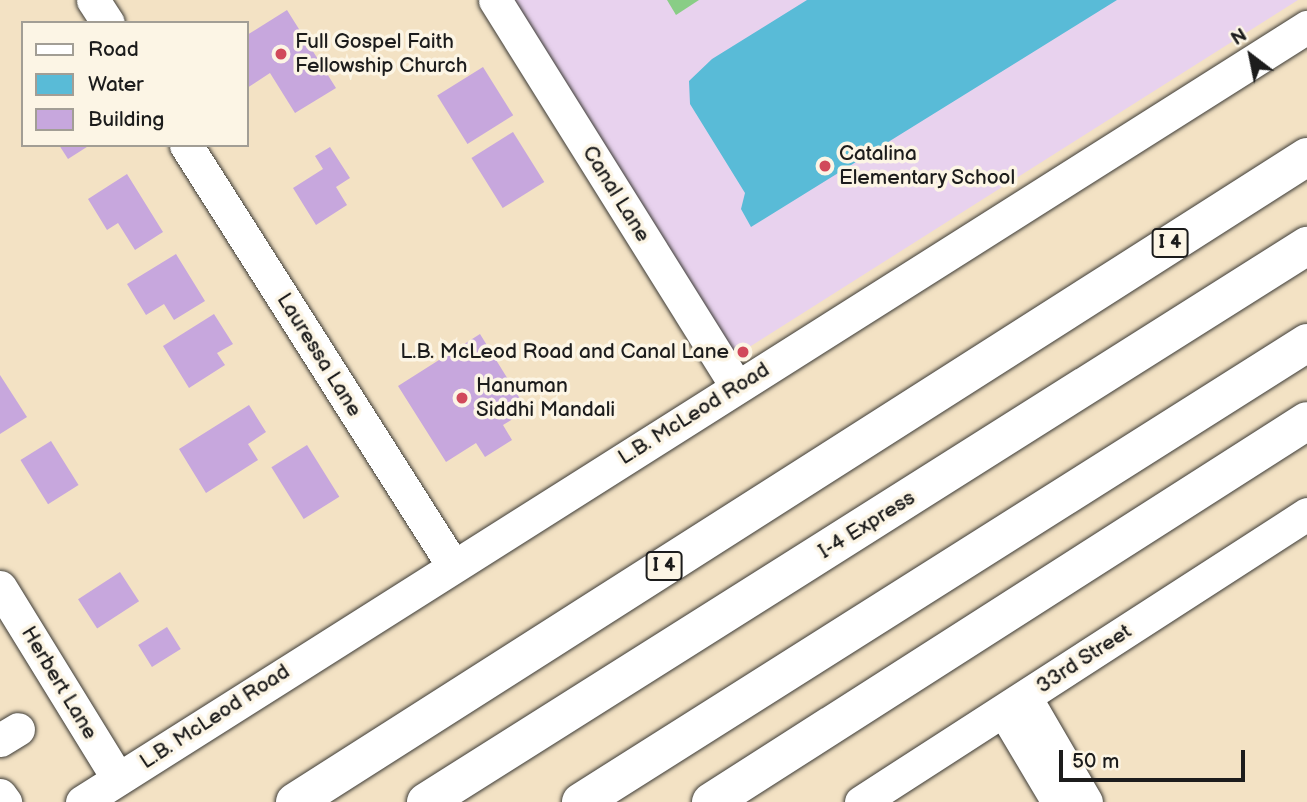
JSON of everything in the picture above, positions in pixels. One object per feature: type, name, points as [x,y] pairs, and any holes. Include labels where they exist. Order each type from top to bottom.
[{"type":"highway","name":"I 4","points":[[295,802],[1307,157]]},
{"type":"highway","name":"I-4 Express","points":[[426,802],[1307,246]]},
{"type":"highway","points":[[581,802],[1307,343]]},
{"type":"highway","points":[[711,802],[1307,421]]},
{"type":"street","points":[[93,0],[107,21]]},
{"type":"street","name":"Canal Lane","points":[[500,2],[737,387]]},
{"type":"street","name":"L.B. McLeod Road","points":[[82,802],[1307,27]]},
{"type":"street","name":"Lauressa Lane","points":[[187,147],[453,565]]},
{"type":"street","name":"33rd Street","points":[[861,802],[1307,514]]},
{"type":"street","name":"Herbert Lane","points":[[0,587],[118,779]]},
{"type":"street","points":[[1014,704],[1058,802]]},
{"type":"street","points":[[1014,704],[1086,802]]},
{"type":"street","points":[[0,795],[5,802]]},
{"type":"shaded area","name":"Catalina Elementary School","points":[[510,0],[1298,0],[735,356]]},
{"type":"green space","points":[[667,0],[699,0],[676,15]]},
{"type":"water","points":[[807,0],[1117,0],[751,227],[741,209],[745,193],[690,104],[689,81],[712,59]]},
{"type":"building","name":"Full Gospel Faith Fellowship Church","points":[[287,10],[336,88],[295,113],[270,73],[248,87],[248,34]]},
{"type":"building","points":[[483,67],[513,115],[467,144],[437,96]]},
{"type":"building","points":[[513,132],[544,182],[503,208],[471,158]]},
{"type":"building","points":[[60,147],[87,147],[68,159]]},
{"type":"building","points":[[330,147],[350,178],[336,187],[347,205],[316,225],[293,188],[323,169],[315,156]]},
{"type":"building","points":[[127,174],[163,232],[135,250],[118,223],[107,230],[88,199]]},
{"type":"building","points":[[176,254],[205,301],[174,320],[164,304],[146,315],[127,284]]},
{"type":"building","points":[[214,314],[233,344],[217,353],[225,365],[189,388],[163,346]]},
{"type":"building","name":"Hanuman Siddhi Mandali","points":[[480,334],[527,410],[503,425],[512,440],[485,457],[476,443],[446,462],[398,386]]},
{"type":"building","points":[[0,375],[27,417],[0,434]]},
{"type":"building","points":[[249,405],[266,432],[248,444],[258,460],[206,493],[179,449]]},
{"type":"building","points":[[51,441],[79,485],[48,504],[20,460]]},
{"type":"building","points":[[307,445],[339,497],[304,519],[271,467]]},
{"type":"building","points":[[120,572],[139,601],[97,629],[78,599]]},
{"type":"building","points":[[167,627],[181,649],[152,667],[138,645]]},
{"type":"place","name":"Full Gospel Faith Fellowship Church","points":[[281,54]]},
{"type":"place","name":"Catalina Elementary School","points":[[825,166]]},
{"type":"place","name":"L.B. McLeod Road and Canal Lane","points":[[743,352]]},
{"type":"place","name":"Hanuman Siddhi Mandali","points":[[462,398]]}]
